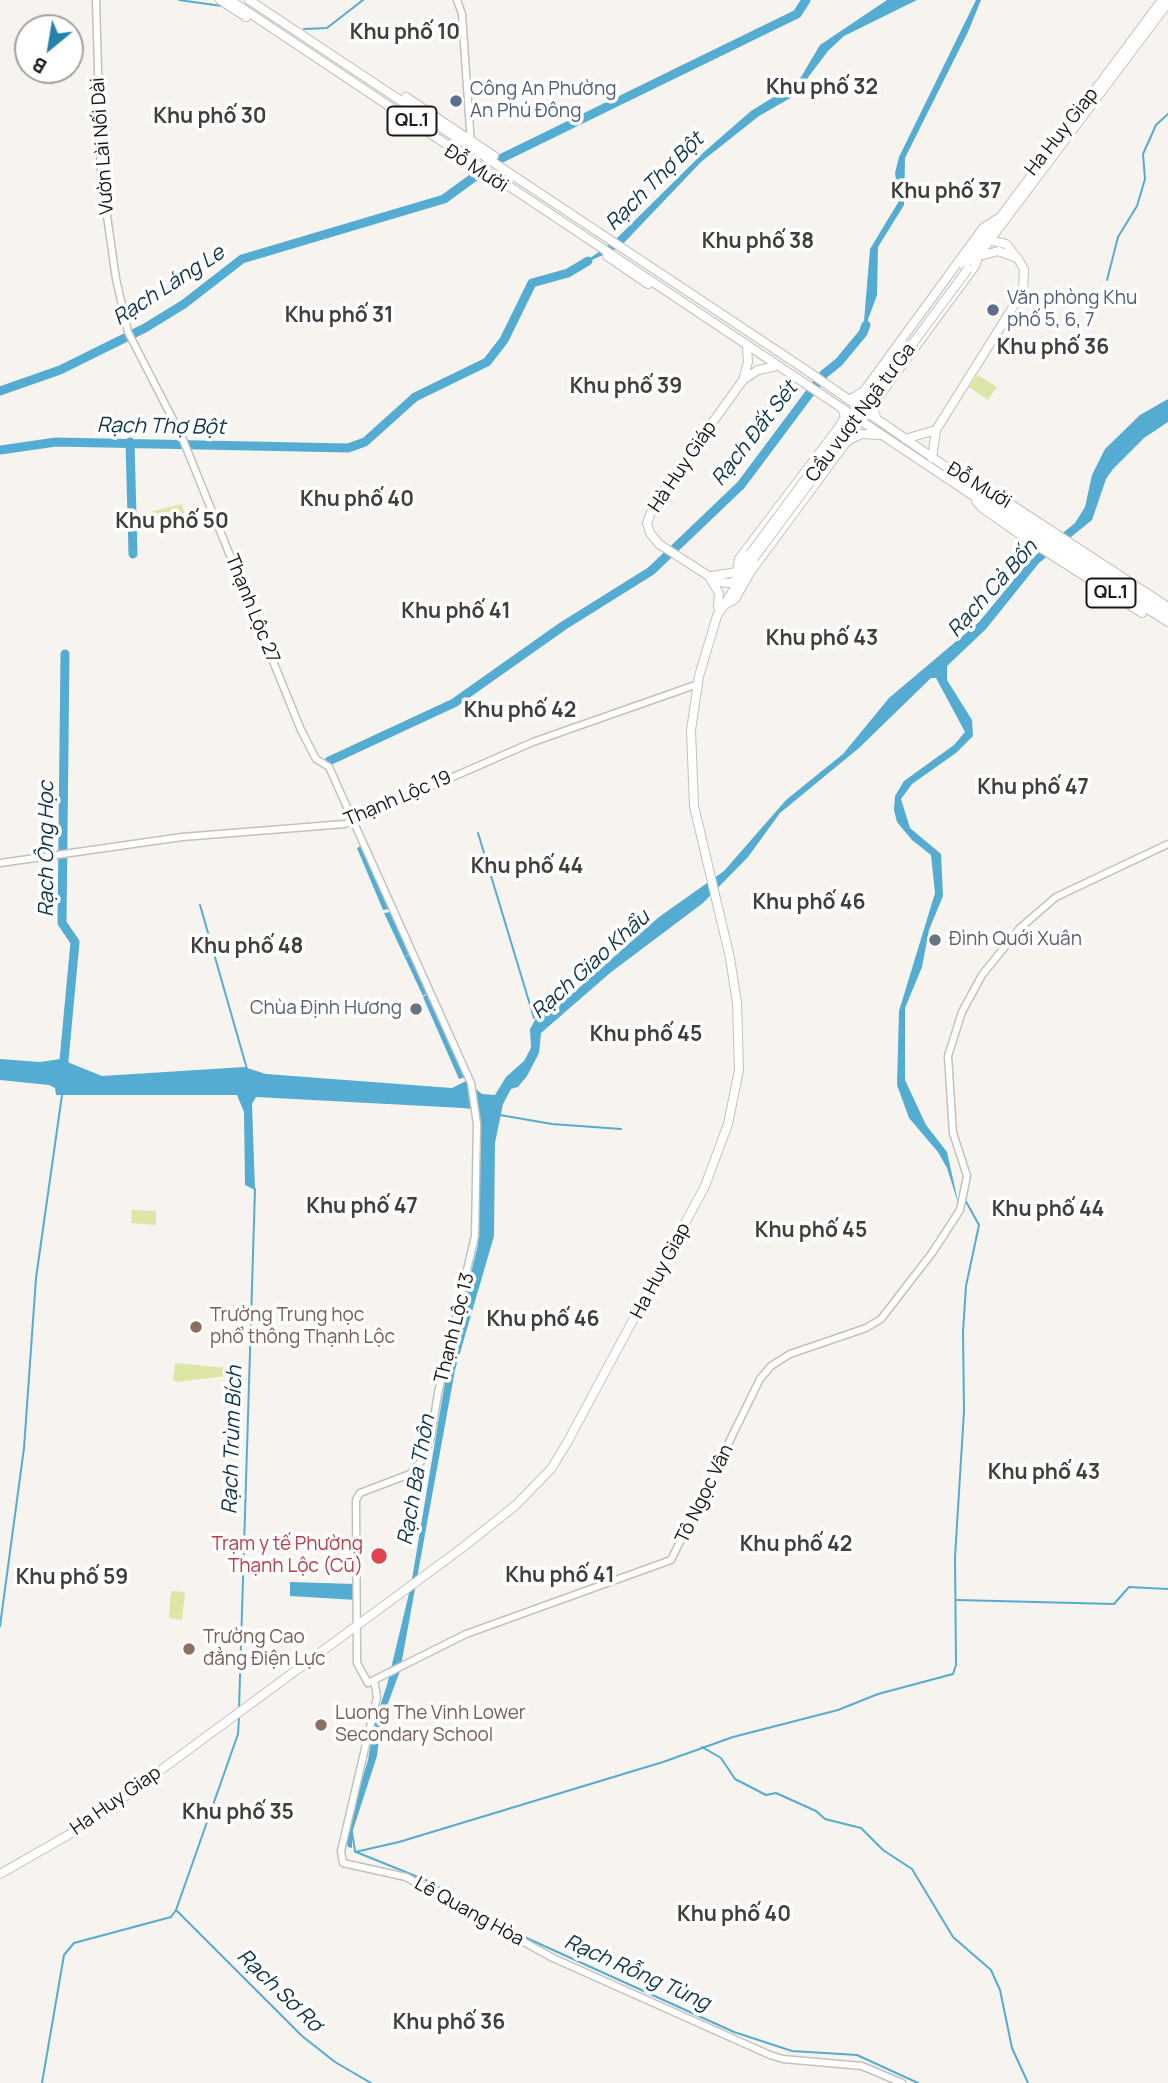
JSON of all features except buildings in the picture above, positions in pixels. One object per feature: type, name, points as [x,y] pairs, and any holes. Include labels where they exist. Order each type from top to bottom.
[{"type":"main road","name":"Đỗ Mười","points":[[220,0],[593,243]]},
{"type":"main road","name":"Đỗ Mười","points":[[230,0],[593,243]]},
{"type":"main road","name":"Đỗ Mười","points":[[249,0],[472,144]]},
{"type":"main road","name":"Đỗ Mười","points":[[258,0],[807,368],[932,458],[951,466],[973,487],[982,508],[1040,536]]},
{"type":"main road","name":"Ha Huy Giap","points":[[966,267],[1142,31],[1162,0]]},
{"type":"main road","points":[[1142,31],[1168,3]]},
{"type":"main road","points":[[849,400],[864,391],[983,228],[1001,220],[1006,244],[1024,269],[1023,291],[936,429],[932,458]]},
{"type":"main road","points":[[877,420],[873,408],[877,399],[975,266],[985,241],[1006,244]]},
{"type":"main road","name":"QL.1","points":[[593,243],[616,258]]},
{"type":"main road","points":[[966,267],[978,257],[998,251],[1018,259]]},
{"type":"main road","name":"Đỗ Mười","points":[[616,258],[772,367],[793,375]]},
{"type":"main road","name":"Đỗ Mười","points":[[616,258],[885,436],[973,487],[1040,536]]},
{"type":"main road","name":"Cầu vượt Ngã tư Ga","points":[[738,576],[966,267]]},
{"type":"main road","points":[[725,334],[738,337]]},
{"type":"main road","name":"Hà Huy Giáp","points":[[730,583],[718,582],[665,548],[648,528],[650,512],[743,380],[748,362],[747,349]]},
{"type":"main road","points":[[743,380],[758,370],[772,367]]},
{"type":"main road","points":[[864,391],[868,400],[877,399]]},
{"type":"main road","points":[[717,616],[738,576],[739,559],[839,427],[845,417],[842,408]]},
{"type":"main road","points":[[839,427],[845,428],[851,438]]},
{"type":"main road","points":[[905,439],[936,429]]},
{"type":"main road","points":[[723,604],[735,599],[751,571],[851,438],[867,433],[885,436]]},
{"type":"main road","name":"QL.1","points":[[1040,536],[1168,629]]},
{"type":"main road","name":"QL.1","points":[[1060,550],[1168,607]]},
{"type":"main road","name":"QL.1","points":[[1060,550],[1168,614]]},
{"type":"main road","name":"QL.1","points":[[1060,550],[1168,622]]},
{"type":"main road","points":[[707,575],[738,576]]},
{"type":"main road","points":[[698,684],[717,616],[719,593],[707,575]]},
{"type":"main road","points":[[723,604],[730,583],[738,576]]},
{"type":"main road","name":"Ha Huy Giap","points":[[0,1874],[89,1823],[511,1511],[554,1464],[664,1265],[716,1160],[728,1124],[739,1070],[739,1041],[730,958],[699,834],[691,773],[691,730],[698,684]]},
{"type":"street","name":"Vườn Lài Nối Dài","points":[[96,0],[101,174],[116,279],[129,334],[184,441]]},
{"type":"street","points":[[457,0],[462,14],[472,144]]},
{"type":"street","name":"Thạnh Lộc 27","points":[[184,441],[301,730],[316,759],[329,767],[352,821]]},
{"type":"street","name":"Thạnh Lộc 19","points":[[0,863],[182,837],[268,832],[352,821],[533,743],[698,684]]},
{"type":"street","name":"Thạnh Lộc 13","points":[[352,821],[471,1083],[477,1117],[475,1236],[429,1445],[423,1459],[410,1474],[358,1496]]},
{"type":"street","name":"Tô Ngọc Vân","points":[[369,1681],[466,1634],[671,1560],[760,1379],[771,1366],[790,1354],[866,1328],[881,1319],[932,1253],[963,1204],[967,1176],[953,1133],[948,1056],[962,1012],[982,975],[1020,928],[1056,897],[1168,844]]},
{"type":"street","name":"Lê Quang Hòa","points":[[358,1496],[357,1663],[369,1681],[376,1702],[341,1852],[344,1863],[406,1877],[554,1958],[771,2054],[862,2066],[902,2083]]},
{"type":"green space","points":[[978,375],[997,387],[988,400],[969,387]]},
{"type":"green space","points":[[182,504],[185,516],[154,524],[150,512]]},
{"type":"green space","points":[[132,1210],[156,1211],[156,1225],[131,1223]]},
{"type":"green space","points":[[175,1363],[228,1368],[227,1376],[177,1382],[173,1380]]},
{"type":"green space","points":[[171,1591],[185,1592],[182,1620],[169,1618]]},
{"type":"water","points":[[887,0],[917,0],[844,36],[828,51],[794,96],[759,116],[701,162],[620,247],[579,266],[614,241],[704,152],[751,111],[798,82],[820,45]]},
{"type":"water","points":[[976,0],[981,0],[968,32],[905,158],[904,205],[878,247],[877,295],[863,333],[870,249],[899,201],[895,173],[899,157]]},
{"type":"water","points":[[1168,399],[1168,422],[1144,438],[1113,469],[1106,479],[1092,520],[1039,563],[986,629],[947,666],[947,680],[972,720],[973,736],[956,753],[912,784],[901,799],[910,828],[941,854],[943,896],[929,930],[922,967],[905,1008],[905,1080],[926,1125],[947,1152],[959,1206],[947,1168],[938,1152],[909,1118],[897,1085],[899,1011],[935,893],[931,855],[912,840],[897,822],[895,796],[904,781],[954,745],[965,732],[936,678],[931,678],[859,748],[780,813],[748,857],[703,903],[610,973],[541,1033],[539,1053],[527,1076],[518,1087],[511,1089],[503,1104],[495,1143],[494,1236],[455,1370],[400,1671],[381,1722],[377,1756],[352,1833],[352,1848],[348,1847],[345,1835],[368,1760],[374,1724],[387,1685],[411,1585],[448,1364],[478,1245],[480,1116],[472,1109],[463,1108],[256,1097],[252,1104],[255,1190],[245,1185],[244,1112],[237,1095],[56,1095],[55,1088],[49,1085],[0,1080],[0,1059],[40,1062],[60,1059],[102,1076],[244,1067],[266,1074],[452,1088],[466,1081],[482,1094],[495,1095],[506,1077],[524,1061],[531,1048],[530,1029],[538,1015],[572,994],[659,917],[724,871],[786,800],[843,754],[889,698],[979,622],[1031,559],[1075,523],[1085,507],[1092,475],[1105,449],[1140,415]]},
{"type":"water","points":[[361,846],[389,909],[383,910],[357,848]]},
{"type":"water","points":[[390,912],[409,954],[405,957],[409,955],[427,993],[423,996],[384,913]]},
{"type":"water","points":[[427,994],[467,1077],[459,1079],[423,997]]},
{"type":"water","points":[[290,1582],[355,1584],[356,1600],[290,1596]]},
{"type":"waterway","points":[[179,0],[222,6]]},
{"type":"waterway","points":[[304,29],[327,28],[363,0]]},
{"type":"waterway","name":"Rạch Láng Le","points":[[502,158],[797,14],[806,0]]},
{"type":"waterway","points":[[1107,280],[1118,237],[1137,206],[1145,179],[1143,154],[1156,125],[1168,114]]},
{"type":"waterway","name":"Rạch Láng Le","points":[[0,391],[60,370],[145,328],[184,304],[242,259],[444,199],[477,175]]},
{"type":"waterway","name":"Rạch Thợ Bột","points":[[0,450],[56,442],[348,448],[365,442],[415,397],[487,362],[504,340],[532,283],[568,273],[588,261]]},
{"type":"waterway","name":"Rạch Đất Sét","points":[[329,761],[454,703],[563,626],[651,571],[741,485],[824,374],[839,362],[863,333],[866,325]]},
{"type":"waterway","points":[[130,442],[133,554]]},
{"type":"waterway","name":"Rạch Ông Học","points":[[63,1071],[75,942],[62,923],[65,654]]},
{"type":"waterway","name":"Rạch Giao Khẩu","points":[[478,833],[534,1018]]},
{"type":"waterway","points":[[200,905],[247,1069]]},
{"type":"waterway","points":[[0,1626],[24,1448],[36,1278],[62,1095]]},
{"type":"waterway","points":[[500,1115],[552,1124],[621,1129]]},
{"type":"waterway","name":"Rạch Trùm Bích","points":[[239,1709],[255,1189]]},
{"type":"waterway","points":[[355,1852],[399,1842],[663,1762],[733,1737],[838,1710],[878,1694],[953,1674],[956,1665],[955,1557],[964,1411],[963,1332],[966,1286],[979,1225],[964,1198]]},
{"type":"waterway","points":[[957,1600],[1114,1604],[1129,1587],[1168,1589]]},
{"type":"waterway","name":"Rạch Trùm Bích","points":[[42,2083],[64,1955],[74,1943],[171,1917],[176,1910],[238,1734],[239,1718]]},
{"type":"waterway","points":[[702,1747],[721,1758],[735,1779],[766,1795],[776,1793],[816,1811],[825,1819],[861,1828],[883,1850],[912,1869],[953,1937],[991,1970],[1000,1990],[1012,2048],[1028,2083]]},
{"type":"waterway","name":"Rạch Ba Thôn","points":[[352,1832],[355,1851]]},
{"type":"waterway","name":"Rạch Rỗng Tùng","points":[[356,1852],[428,1881],[520,1935],[734,2032],[792,2051],[857,2055],[918,2083]]},
{"type":"waterway","name":"Rạch Sơ Rơ","points":[[176,1910],[302,2036],[335,2062],[371,2083]]},
{"type":"place","name":"Công An Phường An Phú Đông","points":[[456,101]]},
{"type":"place","name":"Văn phòng Khu phố 5, 6, 7","points":[[993,310]]},
{"type":"place","name":"Đình Quới Xuân","points":[[935,940]]},
{"type":"place","name":"Chùa Định Hương","points":[[416,1009]]},
{"type":"place","name":"Trường Trung học phổ thông Thạnh Lộc","points":[[196,1327]]},
{"type":"place","name":"Trạm y tế Phường Thạnh Lộc (Cũ)","points":[[379,1556]]},
{"type":"place","name":"Trường Cao đẳng Điện Lực","points":[[189,1649]]},
{"type":"place","name":"Luong The Vinh Lower Secondary School","points":[[321,1725]]},
{"type":"district","name":"Khu phố 10","points":[[405,33]]},
{"type":"district","name":"Khu phố 32","points":[[822,88]]},
{"type":"district","name":"Khu phố 30","points":[[210,117]]},
{"type":"district","name":"Khu phố 37","points":[[946,192]]},
{"type":"district","name":"Khu phố 38","points":[[758,242]]},
{"type":"district","name":"Khu phố 31","points":[[339,316]]},
{"type":"district","name":"Khu phố 36","points":[[1053,348]]},
{"type":"district","name":"Khu phố 39","points":[[626,387]]},
{"type":"district","name":"Khu phố 40","points":[[357,500]]},
{"type":"district","name":"Khu phố 50","points":[[172,522]]},
{"type":"district","name":"Khu phố 41","points":[[456,612]]},
{"type":"district","name":"Khu phố 43","points":[[822,639]]},
{"type":"district","name":"Khu phố 42","points":[[520,711]]},
{"type":"district","name":"Khu phố 47","points":[[1033,788]]},
{"type":"district","name":"Khu phố 44","points":[[527,867]]},
{"type":"district","name":"Khu phố 46","points":[[809,903]]},
{"type":"district","name":"Khu phố 48","points":[[247,947]]},
{"type":"district","name":"Khu phố 45","points":[[646,1035]]},
{"type":"district","name":"Khu phố 47","points":[[362,1207]]},
{"type":"district","name":"Khu phố 44","points":[[1048,1210]]},
{"type":"district","name":"Khu phố 45","points":[[811,1231]]},
{"type":"district","name":"Khu phố 46","points":[[543,1320]]},
{"type":"district","name":"Khu phố 43","points":[[1044,1473]]},
{"type":"district","name":"Khu phố 42","points":[[796,1545]]},
{"type":"district","name":"Khu phố 41","points":[[560,1576]]},
{"type":"district","name":"Khu phố 59","points":[[72,1578]]},
{"type":"district","name":"Khu phố 35","points":[[238,1813]]},
{"type":"district","name":"Khu phố 40","points":[[734,1915]]},
{"type":"district","name":"Khu phố 36","points":[[449,2023]]},
{"type":"water label","name":"Rạch Cả Bốn","points":[[993,589]]}]
